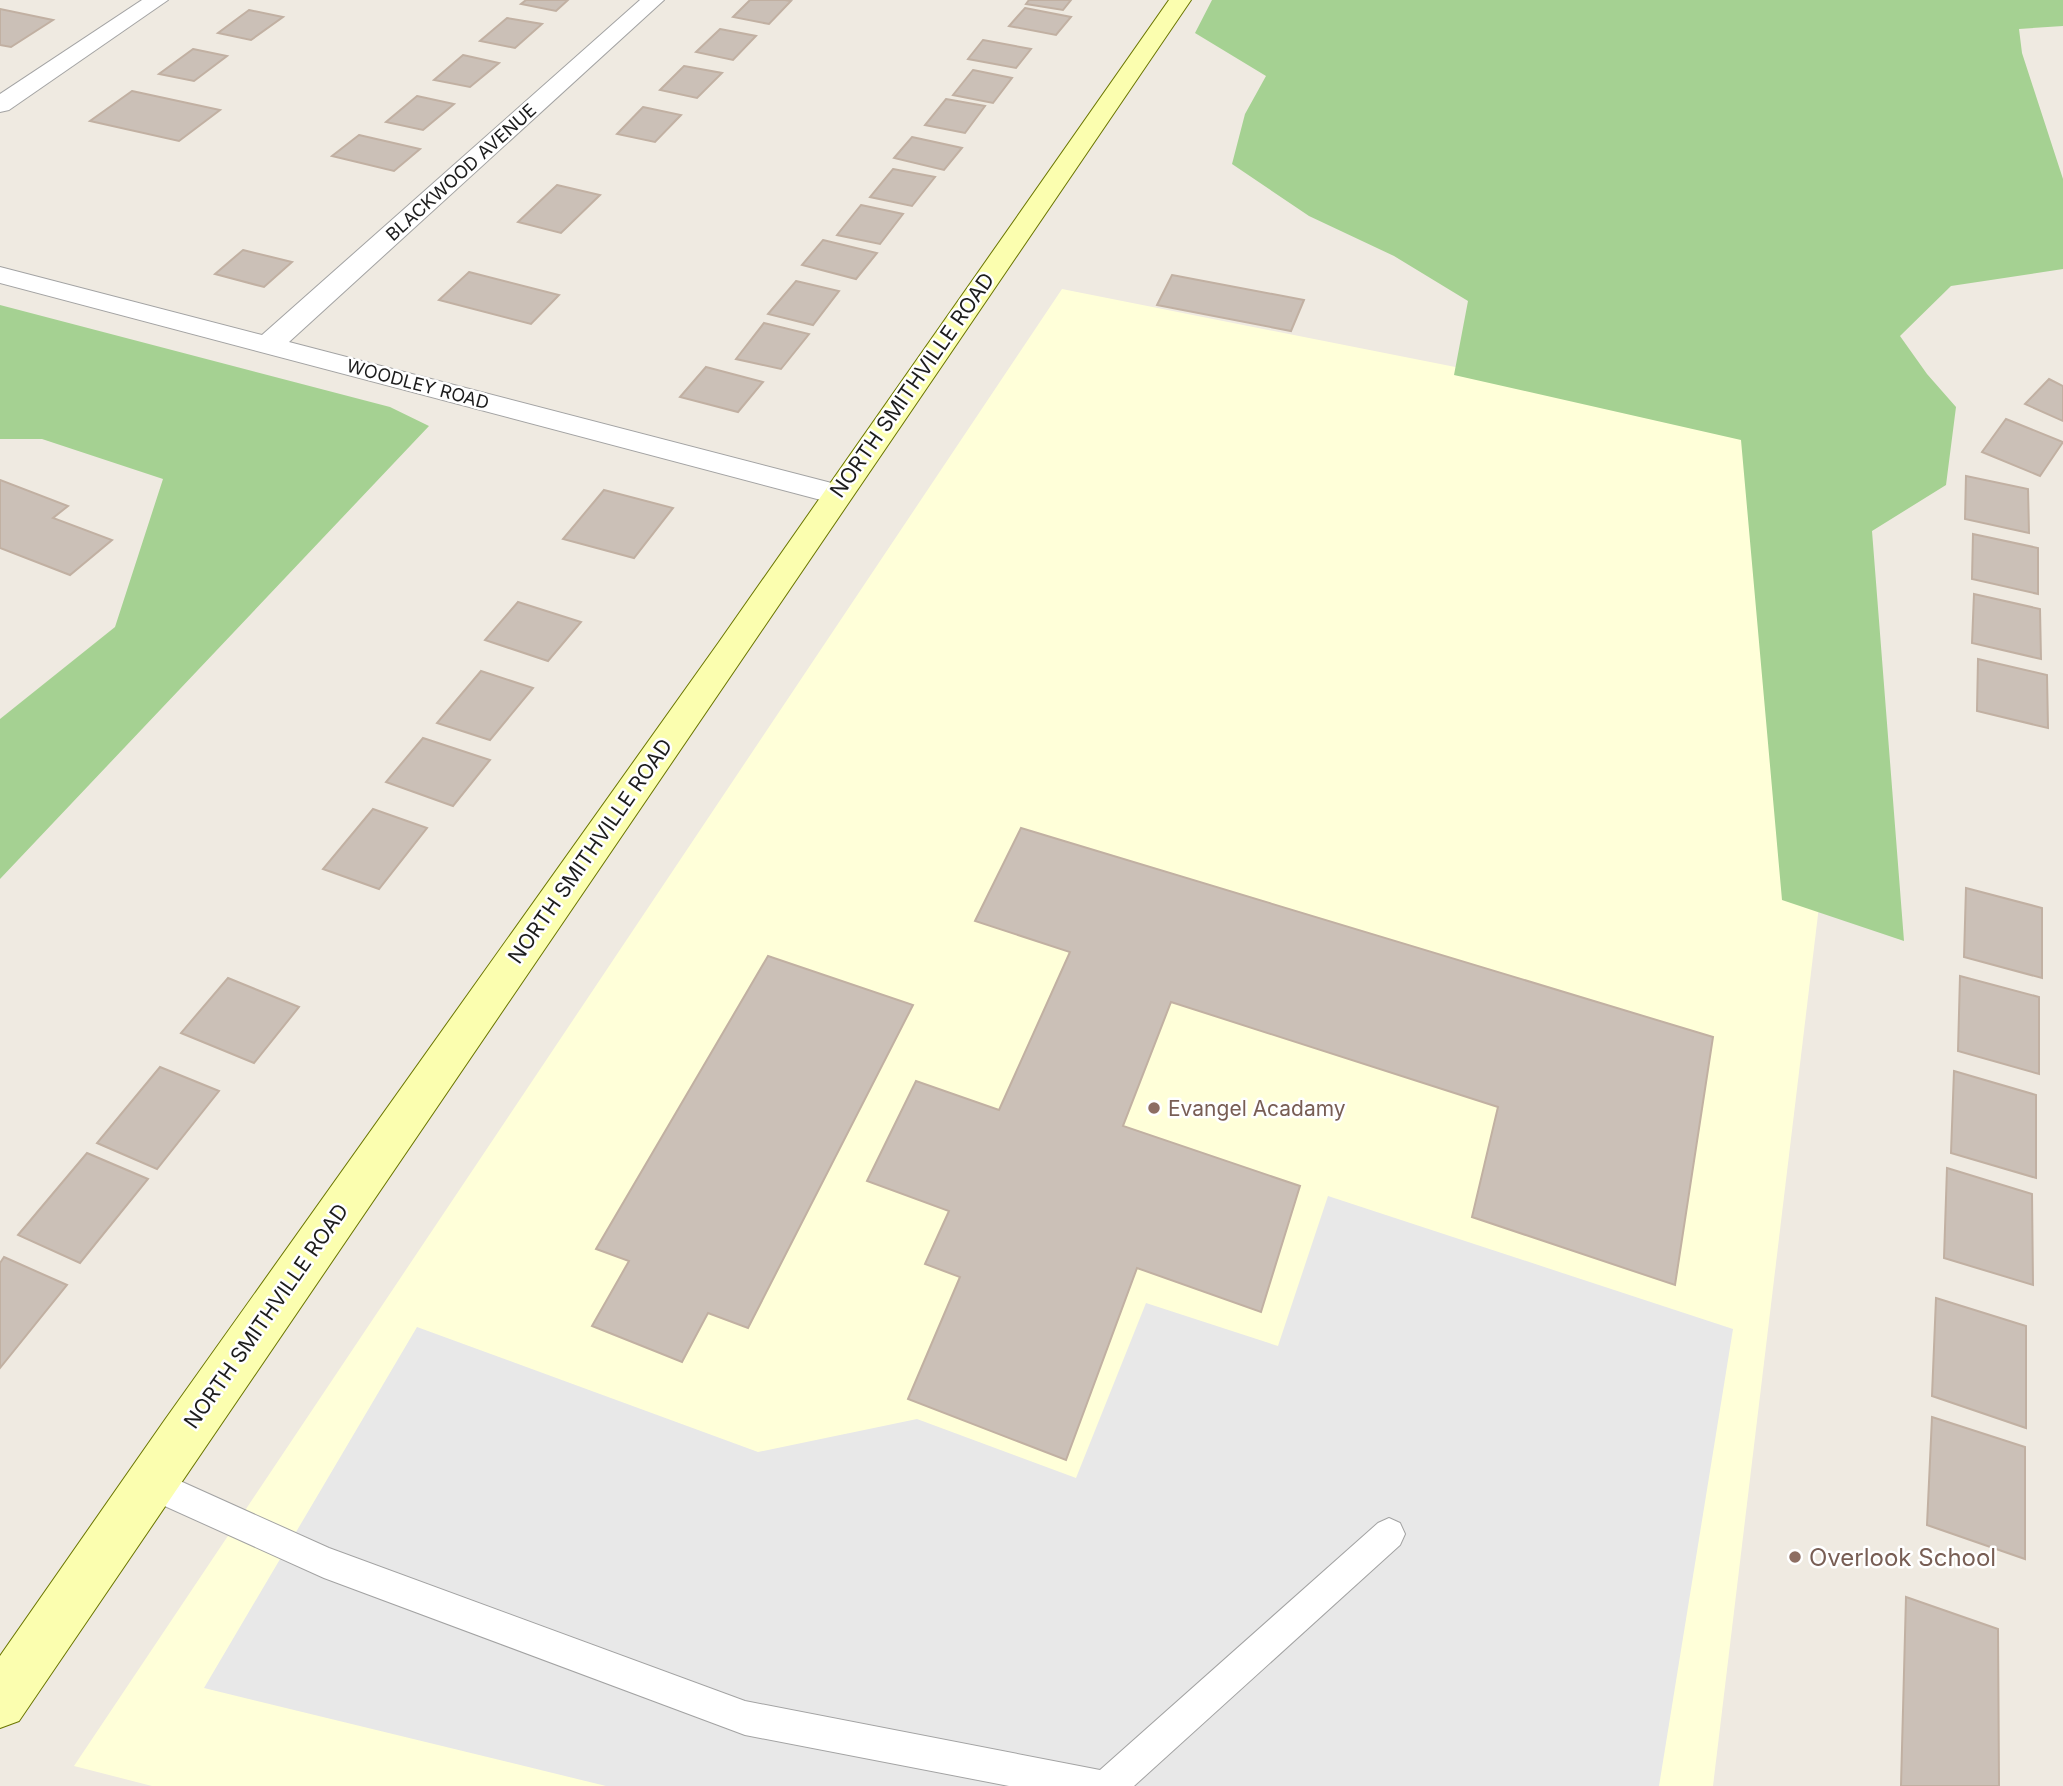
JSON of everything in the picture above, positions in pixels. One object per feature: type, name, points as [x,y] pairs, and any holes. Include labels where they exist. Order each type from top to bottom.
[{"type":"main road","name":"NORTH SMITHVILLE ROAD","points":[[0,1702],[149,1483],[732,649],[836,494],[1180,0]]},
{"type":"street","points":[[0,105],[157,0]]},
{"type":"street","name":"BLACKWOOD AVENUE","points":[[269,344],[653,0]]},
{"type":"street","name":"WOODLEY ROAD","points":[[0,275],[836,494]]},
{"type":"lane","points":[[149,1483],[324,1562],[745,1718],[1098,1786]]},
{"type":"lane","points":[[1108,1786],[1389,1534]]},
{"type":"shaded area","name":"Evangel Acadamy","points":[[1062,289],[1874,450],[1713,1786],[152,1786],[74,1766]]},
{"type":"shaded area","points":[[1328,1196],[1733,1329],[1659,1786],[606,1786],[204,1688],[417,1327],[758,1452],[917,1419],[1076,1478],[1146,1303],[1278,1346]]},
{"type":"green space","points":[[1212,0],[2063,0],[2063,26],[2019,29],[2022,53],[2063,179],[2063,269],[1951,286],[1900,336],[1927,374],[1956,407],[1946,485],[1872,531],[1904,941],[1782,900],[1741,440],[1454,375],[1468,301],[1394,256],[1309,216],[1232,164],[1245,114],[1266,76],[1195,33]]},
{"type":"green space","points":[[0,305],[390,407],[429,426],[0,879],[0,719],[115,627],[163,479],[42,439],[0,439]]},
{"type":"building","points":[[526,0],[568,0],[556,11],[521,4]]},
{"type":"building","points":[[750,0],[791,1],[769,24],[733,17]]},
{"type":"building","points":[[1029,0],[1071,0],[1063,10],[1026,4]]},
{"type":"building","points":[[1025,8],[1071,17],[1056,35],[1009,26]]},
{"type":"building","points":[[0,9],[53,20],[11,47],[0,45]]},
{"type":"building","points":[[249,10],[283,17],[251,40],[218,33]]},
{"type":"building","points":[[507,18],[542,24],[515,48],[480,41]]},
{"type":"building","points":[[720,29],[756,36],[733,60],[696,52]]},
{"type":"building","points":[[983,40],[1031,49],[1016,68],[968,59]]},
{"type":"building","points":[[193,49],[227,56],[194,81],[159,74]]},
{"type":"building","points":[[463,55],[499,63],[470,87],[434,80]]},
{"type":"building","points":[[684,66],[722,73],[697,98],[660,90]]},
{"type":"building","points":[[973,70],[1012,78],[993,103],[953,95]]},
{"type":"building","points":[[132,91],[220,110],[179,141],[90,121]]},
{"type":"building","points":[[417,96],[454,104],[423,130],[386,122]]},
{"type":"building","points":[[946,99],[985,106],[965,133],[925,125]]},
{"type":"building","points":[[643,107],[681,115],[655,142],[617,134]]},
{"type":"building","points":[[359,135],[420,149],[394,171],[332,156]]},
{"type":"building","points":[[912,137],[962,148],[944,170],[894,158]]},
{"type":"building","points":[[893,169],[935,177],[912,206],[870,197]]},
{"type":"building","points":[[557,185],[600,195],[561,233],[518,222]]},
{"type":"building","points":[[861,205],[903,214],[880,244],[837,235]]},
{"type":"building","points":[[823,240],[877,253],[856,279],[802,265]]},
{"type":"building","points":[[243,250],[292,262],[264,287],[215,274]]},
{"type":"building","points":[[469,272],[559,295],[531,324],[439,300]]},
{"type":"building","points":[[1172,275],[1304,300],[1291,331],[1157,305]]},
{"type":"building","points":[[796,281],[839,291],[813,325],[768,314]]},
{"type":"building","points":[[764,323],[809,334],[781,369],[736,359]]},
{"type":"building","points":[[706,367],[763,382],[738,412],[680,397]]},
{"type":"building","points":[[2049,379],[2063,386],[2063,421],[2025,404]]},
{"type":"building","points":[[2006,419],[2063,442],[2040,476],[1982,452]]},
{"type":"building","points":[[1966,476],[2028,489],[2029,533],[1965,519]]},
{"type":"building","points":[[0,480],[68,506],[53,518],[112,540],[70,575],[0,548]]},
{"type":"building","points":[[604,490],[673,508],[634,558],[563,539]]},
{"type":"building","points":[[1973,534],[2038,548],[2038,594],[1972,579]]},
{"type":"building","points":[[1974,594],[2040,609],[2041,659],[1972,643]]},
{"type":"building","points":[[518,602],[581,622],[548,661],[485,640]]},
{"type":"building","points":[[1978,659],[2047,675],[2048,728],[1977,711]]},
{"type":"building","points":[[481,671],[533,688],[490,740],[437,723]]},
{"type":"building","points":[[423,738],[490,760],[453,806],[386,782]]},
{"type":"building","points":[[373,809],[427,828],[379,889],[323,869]]},
{"type":"building","points":[[1021,828],[1713,1037],[1675,1285],[1472,1217],[1498,1107],[1171,1002],[1123,1126],[1300,1186],[1261,1312],[1137,1268],[1066,1460],[908,1399],[960,1277],[925,1264],[949,1211],[867,1181],[916,1081],[999,1110],[1070,952],[975,921]]},
{"type":"building","points":[[1966,888],[2042,908],[2042,978],[1964,957]]},
{"type":"building","points":[[768,956],[913,1005],[748,1328],[708,1313],[682,1362],[592,1326],[629,1261],[596,1249]]},
{"type":"building","points":[[1960,976],[2039,997],[2039,1074],[1958,1051]]},
{"type":"building","points":[[228,978],[299,1007],[254,1063],[181,1033]]},
{"type":"building","points":[[160,1067],[219,1091],[157,1169],[97,1143]]},
{"type":"building","points":[[1954,1071],[2036,1095],[2036,1178],[1951,1153]]},
{"type":"building","points":[[87,1153],[148,1179],[80,1263],[18,1235]]},
{"type":"building","points":[[1947,1168],[2032,1194],[2033,1285],[1944,1258]]},
{"type":"building","points":[[4,1257],[67,1285],[0,1368],[0,1263]]},
{"type":"building","points":[[1936,1298],[2026,1326],[2026,1428],[1932,1396]]},
{"type":"building","points":[[1932,1417],[2025,1447],[2025,1559],[1927,1525]]},
{"type":"building","points":[[1906,1597],[1998,1629],[1999,1786],[1901,1786]]},
{"type":"place","name":"Evangel Acadamy","points":[[1154,1108]]},
{"type":"place","name":"Overlook School","points":[[1795,1557]]}]
